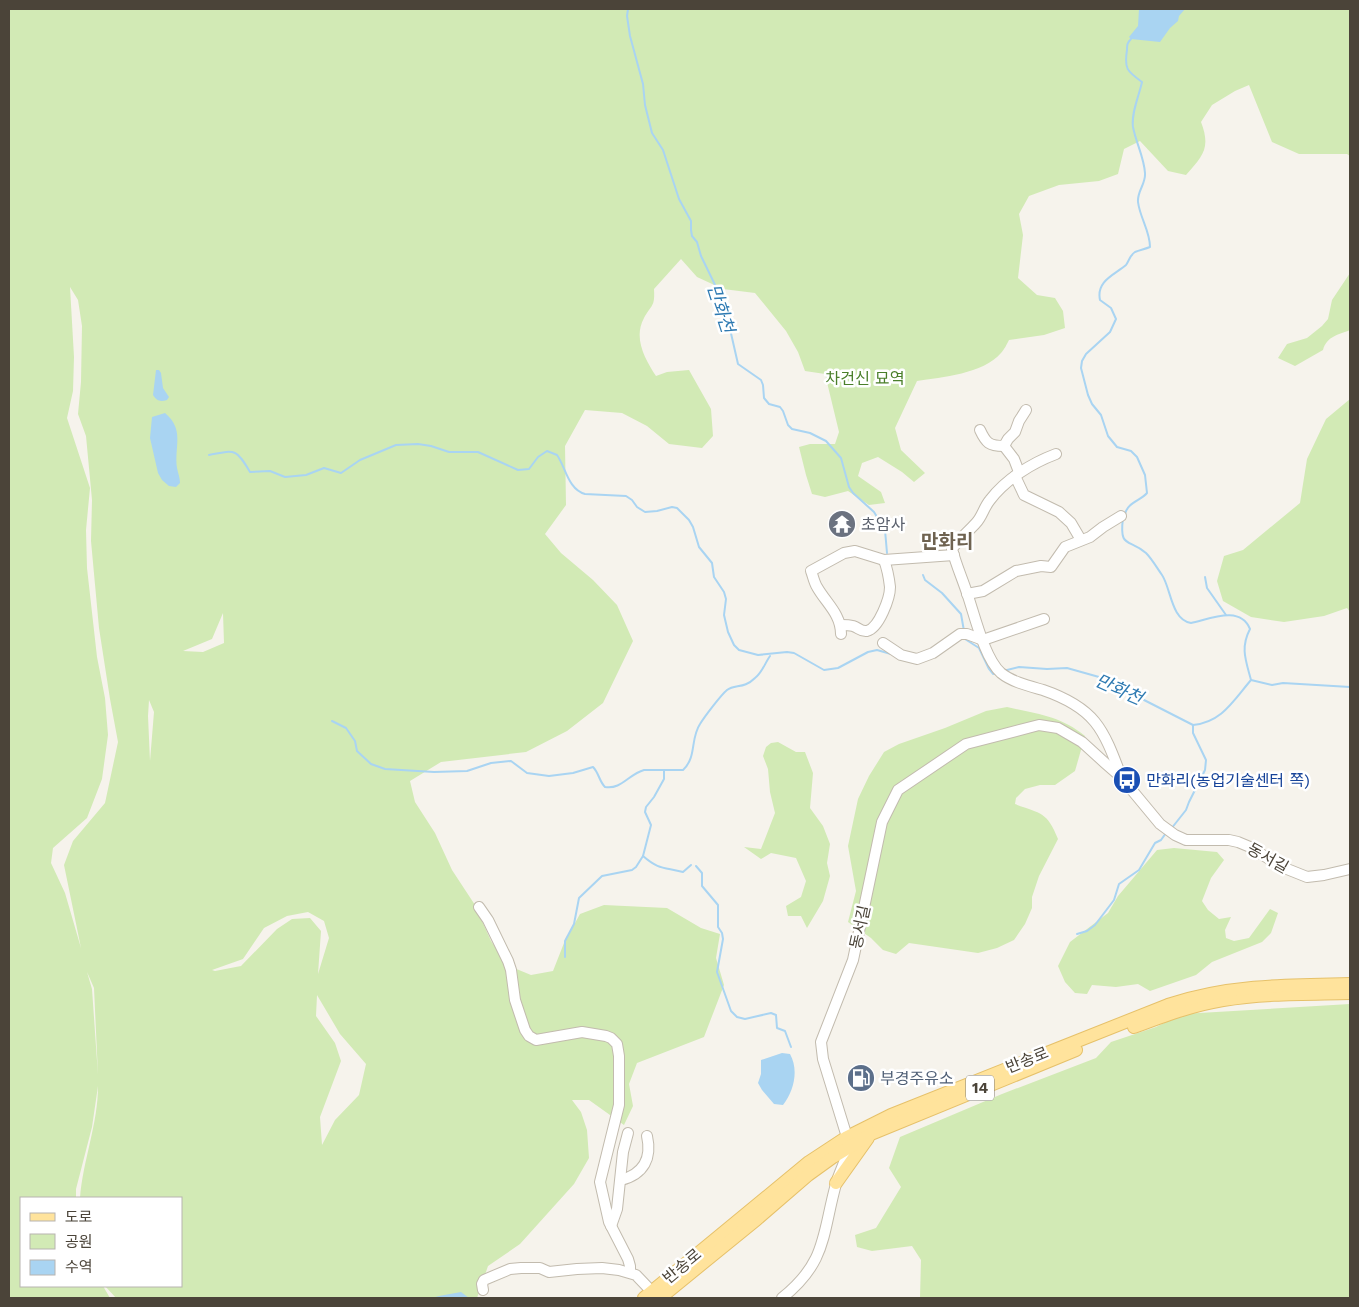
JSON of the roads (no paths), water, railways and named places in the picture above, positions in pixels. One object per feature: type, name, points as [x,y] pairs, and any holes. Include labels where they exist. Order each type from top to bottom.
[{"type":"main road","name":"반송로","points":[[653,1296],[671,1293],[786,1192],[848,1142],[912,1106],[1168,1004],[1193,996],[1259,987],[1350,984]]},
{"type":"main road","name":"반송로","points":[[653,1296],[772,1191],[826,1149],[871,1134],[1104,1039],[1181,1010],[1241,997],[1350,993]]},
{"type":"main road","points":[[836,1183],[871,1134]]},
{"type":"main road","points":[[824,1163],[834,1169],[836,1183]]},
{"type":"street","points":[[1004,446],[1015,432],[1019,420],[1026,410]]},
{"type":"street","points":[[980,430],[984,439],[993,446],[1004,446]]},
{"type":"street","points":[[1004,446],[1014,459],[1024,495],[1060,512],[1071,523],[1081,540]]},
{"type":"street","points":[[884,560],[890,588],[879,622],[872,629],[866,631],[850,626],[841,630],[833,609],[817,587],[811,571],[830,560],[855,551],[884,560],[954,556],[952,549],[977,523],[990,499],[1017,474],[1056,454]]},
{"type":"street","points":[[967,594],[983,591],[1016,571],[1041,566],[1051,567],[1065,547],[1090,537],[1121,516]]},
{"type":"street","name":"동서길","points":[[954,556],[993,664],[1000,672],[1014,680],[1054,694],[1080,708],[1099,725],[1108,742],[1110,760]]},
{"type":"street","points":[[883,643],[901,655],[917,659],[933,652],[956,636],[964,634],[983,640],[1044,619]]},
{"type":"street","name":"동서길","points":[[848,1142],[823,1059],[821,1042],[853,960],[882,822],[898,790],[966,744],[1039,725],[1058,728],[1110,760],[1121,777],[1160,824],[1168,831],[1186,840],[1229,840],[1238,842],[1250,847],[1282,867],[1307,876],[1324,875],[1350,869]]},
{"type":"street","points":[[479,907],[508,961],[515,1000],[525,1030],[529,1036],[536,1040],[582,1032],[606,1036],[617,1044],[619,1056],[619,1105],[600,1182],[611,1226],[628,1259],[630,1272]]},
{"type":"street","points":[[611,1226],[617,1209],[623,1152],[628,1133]]},
{"type":"street","points":[[621,1180],[628,1178],[645,1164],[648,1158],[647,1136]]},
{"type":"street","points":[[782,1298],[812,1268],[817,1258],[824,1237],[836,1183],[848,1154],[848,1142]]},
{"type":"street","points":[[483,1290],[482,1284],[484,1280],[516,1268],[540,1268],[549,1272],[577,1268],[602,1268],[630,1272],[636,1275],[653,1296]]},
{"type":"water","points":[[1139,9],[1185,9],[1179,16],[1178,21],[1170,28],[1160,42],[1131,39],[1129,37],[1138,26]]},
{"type":"water","points":[[156,370],[159,370],[161,373],[163,388],[169,397],[167,400],[159,401],[153,395]]},
{"type":"water","points":[[165,413],[171,419],[177,432],[176,460],[180,483],[176,487],[169,486],[158,473],[150,438],[152,417]]},
{"type":"water","points":[[782,1053],[790,1054],[795,1073],[790,1093],[783,1105],[774,1104],[758,1083],[761,1074],[761,1060]]},
{"type":"water","points":[[461,1292],[469,1298],[432,1298],[439,1296]]},
{"type":"waterway","name":"만화천","points":[[628,9],[627,16],[630,36],[643,84],[645,105],[652,133],[663,150],[679,199],[691,221],[692,236],[697,242],[701,256],[718,291],[730,329],[738,364],[761,380],[764,398],[769,404],[780,407],[788,425],[792,429],[810,433],[826,441],[841,458],[849,487],[874,512],[885,530],[887,553]]},
{"type":"waterway","points":[[1125,514],[1131,504],[1147,493],[1145,475],[1137,457],[1131,451],[1117,447],[1108,436],[1101,415],[1092,404],[1088,395],[1081,368],[1086,354],[1110,332],[1116,319],[1111,308],[1100,300],[1099,293],[1103,283],[1126,265],[1133,253],[1150,247],[1138,202],[1145,173],[1134,133],[1133,122],[1134,110],[1142,82],[1126,66],[1127,45],[1131,39]]},
{"type":"waterway","points":[[209,455],[224,452],[234,453],[238,455],[250,472],[270,471],[285,477],[306,475],[324,468],[341,473],[360,460],[396,445],[418,444],[449,452],[478,452],[518,470],[529,469],[538,457],[547,451],[557,455],[571,483],[585,494],[626,496],[645,512],[672,507],[677,508],[689,520],[699,547],[712,563],[714,577],[724,592],[726,599],[724,615],[728,632],[734,645],[739,650],[758,655],[794,653],[824,670],[838,668],[868,652],[877,650],[891,654]]},
{"type":"waterway","points":[[1123,518],[1124,539],[1140,548],[1152,561],[1165,581],[1175,610],[1184,621],[1191,623],[1215,617],[1232,616],[1239,617],[1245,622],[1250,629],[1245,642],[1245,648],[1251,680]]},
{"type":"waterway","name":"만화천","points":[[923,575],[925,580],[942,593],[961,614],[964,631]]},
{"type":"waterway","points":[[1205,577],[1207,588],[1226,615]]},
{"type":"waterway","name":"만화천","points":[[965,639],[979,648],[989,669],[993,674],[996,673]]},
{"type":"waterway","points":[[332,721],[346,728],[355,741],[357,751],[371,764],[385,769],[434,772],[467,771],[491,763],[511,761],[527,773],[549,776],[573,773],[593,767],[605,787],[611,787],[644,770],[683,770],[692,754],[697,730],[709,711],[727,690],[747,684],[757,676],[770,656]]},
{"type":"waterway","name":"만화천","points":[[1003,671],[1019,667],[1067,668],[1099,677],[1193,725],[1212,720],[1219,715],[1251,680],[1272,685],[1283,683],[1350,687]]},
{"type":"waterway","points":[[1171,829],[1186,810],[1205,770],[1206,760],[1193,733],[1193,725]]},
{"type":"waterway","points":[[664,770],[664,779],[646,807],[645,812],[651,825],[643,856],[658,866],[683,872],[691,865]]},
{"type":"waterway","points":[[1077,934],[1087,931],[1095,925],[1114,900],[1119,884],[1139,870],[1155,843],[1161,840],[1166,833]]},
{"type":"waterway","points":[[565,957],[565,941],[574,924],[579,898],[602,876],[632,870],[643,856]]},
{"type":"waterway","points":[[696,866],[702,873],[702,886],[718,905],[718,927],[723,939],[717,972],[731,1011],[737,1017],[745,1019],[771,1013],[776,1015],[777,1028],[785,1031],[791,1047]]},
{"type":"place","name":"초암사","points":[[842,524]]},
{"type":"place","name":"만화리(농업기술센터 쪽)","points":[[1127,780]]},
{"type":"place","name":"부경주유소","points":[[861,1078]]},
{"type":"district","name":"만화리","points":[[947,541]]},
{"type":"park label","name":"차건신 묘역","points":[[865,378]]}]
